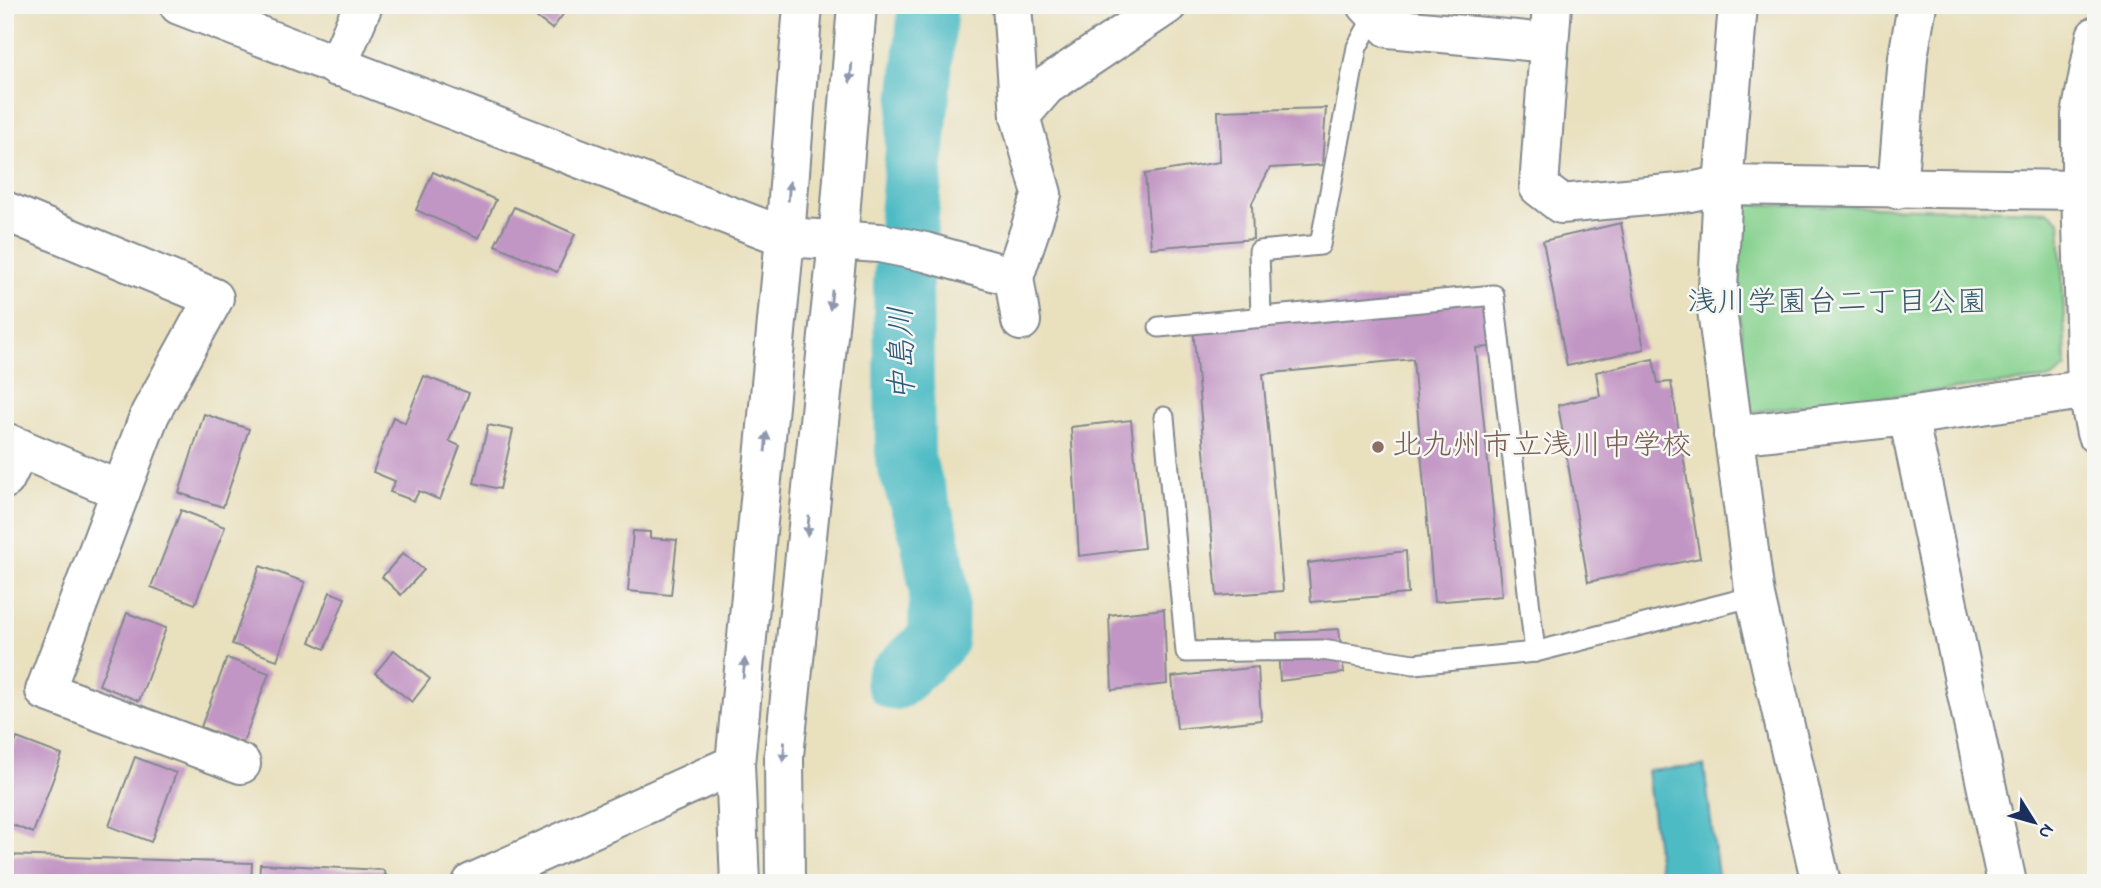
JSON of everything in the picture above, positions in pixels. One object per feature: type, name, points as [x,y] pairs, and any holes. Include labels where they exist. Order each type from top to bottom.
[{"type":"street","points":[[179,5],[785,237],[880,243],[925,252],[1014,277]]},
{"type":"street","points":[[337,67],[363,5]]},
{"type":"street","points":[[740,883],[735,764],[785,237],[803,5]]},
{"type":"street","points":[[785,883],[783,755],[838,241],[857,5]]},
{"type":"street","points":[[1012,5],[1020,116],[1042,194],[1014,277],[1021,321]]},
{"type":"street","points":[[1020,116],[1046,86],[1167,5]]},
{"type":"street","points":[[1552,5],[1539,187],[1561,204],[1689,192],[1723,185],[2081,190]]},
{"type":"street","points":[[1738,5],[1723,185],[1717,310],[1755,596],[1821,883]]},
{"type":"street","points":[[1897,189],[1908,57],[1917,5]]},
{"type":"street","points":[[1371,10],[1389,28],[1548,43]]},
{"type":"street","points":[[2096,36],[2081,115],[2081,190],[2091,388],[2096,433]]},
{"type":"street","points":[[5,211],[214,298],[150,414],[45,691],[242,764]]},
{"type":"street","points":[[1733,435],[1908,416],[2091,388]]},
{"type":"street","points":[[1908,416],[2007,883]]},
{"type":"street","points":[[10,456],[121,491]]},
{"type":"street","points":[[472,883],[735,764]]},
{"type":"lane","points":[[1261,317],[1259,251],[1320,245],[1357,47],[1371,10]]},
{"type":"lane","points":[[1159,327],[1494,295],[1535,652]]},
{"type":"lane","points":[[1164,416],[1186,652],[1322,650],[1414,664],[1535,652],[1755,596]]},
{"type":"green space","name":"浅川学園台二丁目公園","points":[[1738,204],[2047,211],[2060,221],[2066,367],[2053,378],[1749,412],[1739,308]]},
{"type":"water","points":[[1704,766],[1719,883],[1661,883],[1647,771]]},
{"type":"building","points":[[520,5],[570,5],[552,29]]},
{"type":"building","points":[[1326,108],[1322,165],[1270,168],[1252,203],[1253,239],[1151,248],[1145,174],[1220,162],[1218,111]]},
{"type":"building","points":[[433,172],[496,200],[479,238],[416,210]]},
{"type":"building","points":[[514,207],[575,234],[557,272],[495,245]]},
{"type":"building","points":[[1621,223],[1644,349],[1567,366],[1543,241]]},
{"type":"building","points":[[1488,288],[1490,347],[1476,348],[1502,596],[1434,602],[1413,359],[1263,374],[1283,591],[1217,596],[1192,316]]},
{"type":"building","points":[[1653,359],[1658,383],[1671,382],[1700,558],[1588,582],[1558,405],[1600,396],[1596,372]]},
{"type":"building","points":[[424,376],[469,393],[449,441],[460,446],[440,500],[419,491],[414,501],[390,492],[395,481],[373,472],[393,417],[405,423]]},
{"type":"building","points":[[204,414],[249,429],[223,507],[179,493]]},
{"type":"building","points":[[1131,420],[1144,548],[1079,556],[1071,427]]},
{"type":"building","points":[[488,425],[513,430],[500,489],[474,483]]},
{"type":"building","points":[[181,510],[225,527],[195,604],[151,587]]},
{"type":"building","points":[[633,531],[650,532],[650,538],[677,540],[671,595],[628,591]]},
{"type":"building","points":[[1406,551],[1408,594],[1311,602],[1308,563]]},
{"type":"building","points":[[403,553],[424,570],[401,595],[382,577]]},
{"type":"building","points":[[260,566],[305,582],[277,660],[232,644]]},
{"type":"building","points":[[330,592],[345,598],[325,649],[310,642]]},
{"type":"building","points":[[1164,609],[1167,684],[1112,690],[1109,615]]},
{"type":"building","points":[[127,613],[166,628],[139,701],[99,685]]},
{"type":"building","points":[[1339,629],[1344,673],[1280,681],[1277,633]]},
{"type":"building","points":[[394,650],[430,679],[412,702],[375,673]]},
{"type":"building","points":[[227,658],[269,673],[243,743],[201,727]]},
{"type":"building","points":[[1258,667],[1261,720],[1177,729],[1172,677]]},
{"type":"building","points":[[17,738],[62,755],[33,833],[5,822],[5,769]]},
{"type":"building","points":[[135,757],[176,773],[151,842],[109,826]]},
{"type":"building","points":[[5,855],[252,863],[251,883],[5,883]]},
{"type":"building","points":[[260,864],[383,870],[386,875],[371,883],[259,883]]},
{"type":"waterway","name":"中島川","points":[[895,680],[938,640],[939,589],[929,533],[905,459],[903,283],[928,5]]},
{"type":"place","name":"北九州市立浅川中学校","points":[[1378,447]]}]
